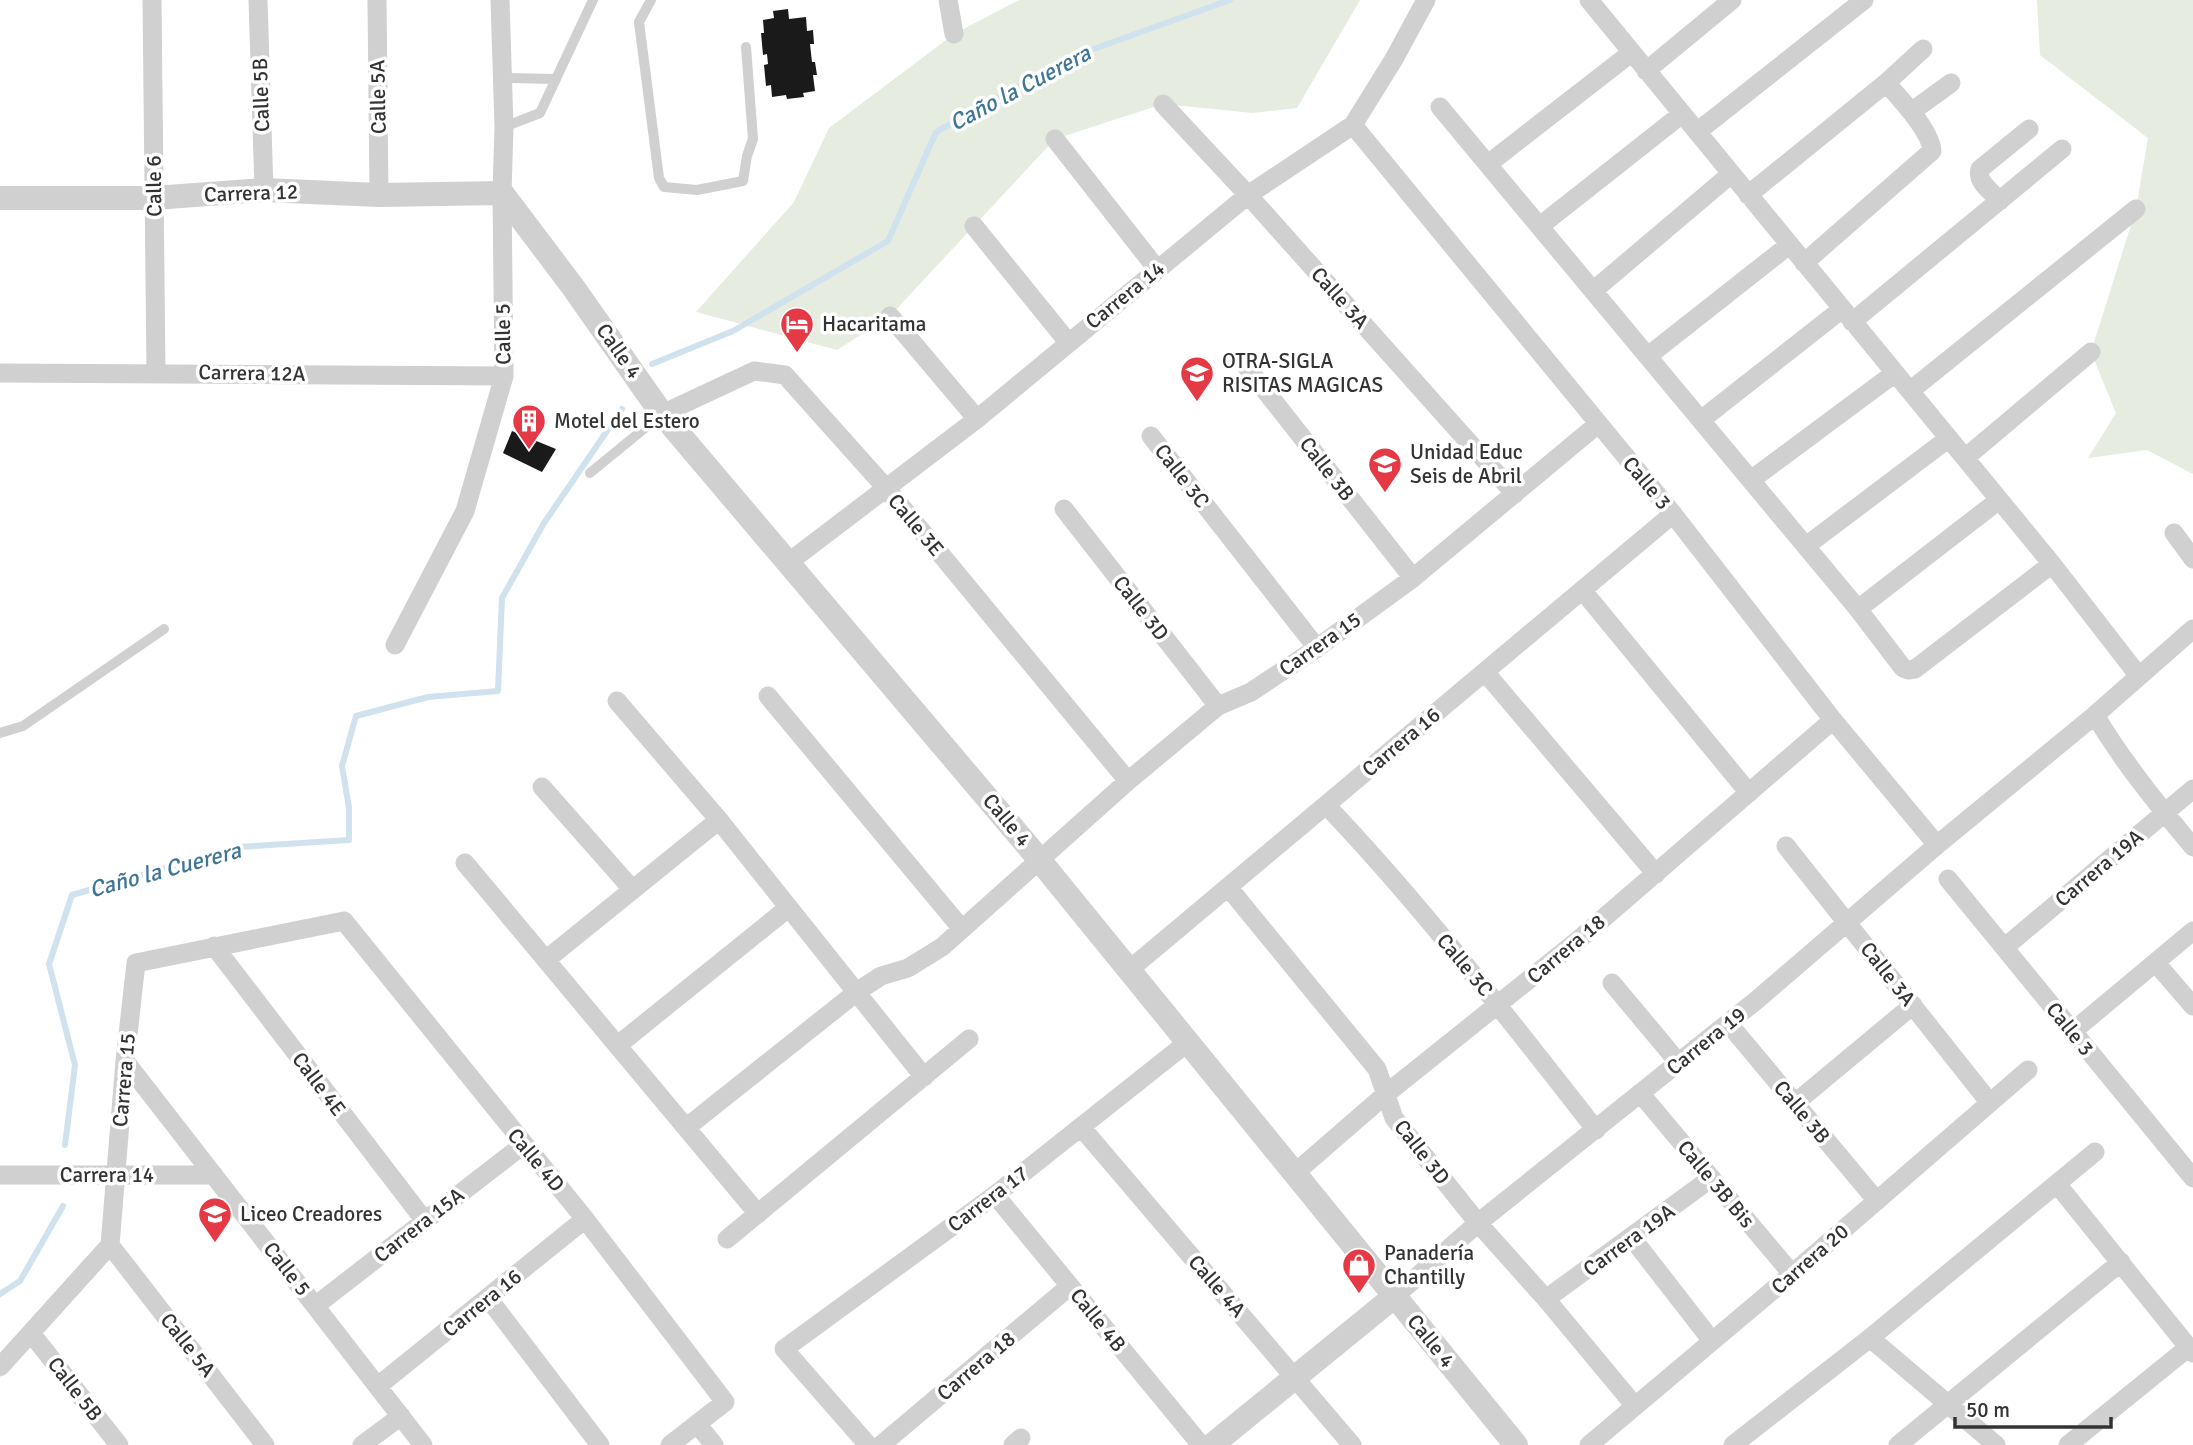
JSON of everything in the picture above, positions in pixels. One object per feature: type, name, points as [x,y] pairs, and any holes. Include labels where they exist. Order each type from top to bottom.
[{"type":"street","name":"Calle 6","points":[[152,0],[156,372]]},
{"type":"street","name":"Calle 5B","points":[[258,0],[264,190]]},
{"type":"street","name":"Calle 5A","points":[[377,0],[379,195]]},
{"type":"street","name":"Calle 5","points":[[395,645],[465,511],[504,376],[502,193],[505,127],[500,0]]},
{"type":"street","points":[[948,0],[954,34]]},
{"type":"street","name":"Carrera 14","points":[[789,562],[977,419],[1248,195],[1353,125],[1394,59],[1426,0]]},
{"type":"street","points":[[1589,0],[2052,564],[2138,675]]},
{"type":"street","points":[[1646,71],[1732,0]]},
{"type":"street","points":[[1697,132],[1864,0]]},
{"type":"street","points":[[1748,195],[1886,83],[1923,49]]},
{"type":"street","points":[[1488,164],[1631,53]]},
{"type":"street","points":[[1804,263],[1932,151],[1932,144],[1911,112],[1886,83]]},
{"type":"street","points":[[1911,112],[1951,83]]},
{"type":"street","name":"Calle 3A","points":[[1163,104],[1248,195],[1515,494]]},
{"type":"street","points":[[1440,107],[1806,546],[1903,667],[1908,670],[1915,669],[2052,564]]},
{"type":"street","points":[[1540,226],[1682,114]]},
{"type":"street","name":"Calle 3","points":[[1353,125],[1673,514],[1833,720],[1937,845]]},
{"type":"street","points":[[2000,201],[1980,180],[1980,169],[2029,129]]},
{"type":"street","points":[[1055,139],[1157,269]]},
{"type":"street","points":[[1701,420],[1847,316],[2000,201],[2062,149]]},
{"type":"street","points":[[1593,291],[1731,174]]},
{"type":"street","name":"Carrera 12","points":[[0,198],[154,198],[264,190],[379,195],[502,193]]},
{"type":"street","name":"Calle 4","points":[[502,193],[573,287],[662,414],[1041,861],[1516,1445]]},
{"type":"street","points":[[1910,391],[2136,209]]},
{"type":"street","points":[[974,226],[1068,342]]},
{"type":"street","points":[[1648,356],[1789,245]]},
{"type":"street","points":[[890,316],[977,419]]},
{"type":"street","points":[[1965,458],[2091,352]]},
{"type":"street","name":"Calle 3B","points":[[1242,361],[1413,578]]},
{"type":"street","name":"Calle 3E","points":[[662,414],[754,371],[785,375],[886,488],[1128,781]]},
{"type":"street","name":"Carrera 12A","points":[[0,373],[504,376]]},
{"type":"street","points":[[1751,480],[1895,373]]},
{"type":"street","name":"Carrera 15","points":[[687,1127],[858,991],[881,976],[908,968],[942,947],[1128,781],[1218,706],[1251,692],[1413,578],[1598,424]]},
{"type":"street","name":"Calle 3C","points":[[1151,436],[1317,648]]},
{"type":"street","points":[[1806,546],[1948,438]]},
{"type":"street","points":[[1858,609],[1999,500]]},
{"type":"street","name":"Calle 3D","points":[[1064,509],[1218,706]]},
{"type":"street","name":"Carrera 16","points":[[1129,970],[1673,514]]},
{"type":"street","points":[[2174,533],[2193,559]]},
{"type":"street","points":[[1583,591],[1749,793]]},
{"type":"street","name":"Carrera 19","points":[[1212,1445],[1395,1296],[1478,1223],[1728,1023],[2095,715],[2193,629]]},
{"type":"street","points":[[1485,672],[1656,874]]},
{"type":"street","points":[[768,696],[961,929]]},
{"type":"street","points":[[617,701],[719,820],[925,1077]]},
{"type":"street","points":[[2095,715],[2108,737],[2193,847]]},
{"type":"street","name":"Carrera 18","points":[[1295,1173],[1386,1094],[1499,1006],[1656,874],[1833,720]]},
{"type":"street","points":[[542,787],[632,890]]},
{"type":"street","name":"Carrera 19A","points":[[2005,947],[2193,789]]},
{"type":"street","name":"Calle 3C","points":[[1326,805],[1372,853],[1499,1006],[1596,1130]]},
{"type":"street","points":[[547,959],[719,820]]},
{"type":"street","name":"Calle 3A","points":[[1786,845],[1990,1103]]},
{"type":"street","points":[[465,863],[758,1214]]},
{"type":"street","name":"Calle 3","points":[[1948,879],[2193,1178]]},
{"type":"street","name":"Calle 3D","points":[[1228,887],[1377,1069],[1394,1118],[1478,1223],[1546,1299],[1635,1406]]},
{"type":"street","points":[[618,1045],[788,908]]},
{"type":"street","name":"Carrera 15","points":[[110,1245],[124,1061],[135,963],[344,922]]},
{"type":"street","name":"Calle 4D","points":[[344,922],[585,1219],[725,1402],[698,1425]]},
{"type":"street","points":[[2072,1032],[2193,931]]},
{"type":"street","name":"Calle 4E","points":[[214,946],[425,1221]]},
{"type":"street","points":[[2156,963],[2193,1006]]},
{"type":"street","points":[[1612,983],[1678,1062]]},
{"type":"street","points":[[1794,1104],[1913,1005]]},
{"type":"street","name":"Calle 3B","points":[[1728,1023],[1877,1201]]},
{"type":"street","points":[[727,1239],[969,1039]]},
{"type":"street","name":"Carrera 17","points":[[868,1445],[784,1349],[995,1195],[1188,1042]]},
{"type":"street","name":"Calle 5","points":[[124,1061],[423,1445]]},
{"type":"street","name":"Carrera 20","points":[[1589,1445],[2028,1070]]},
{"type":"street","name":"Calle 3B Bis","points":[[1640,1093],[1792,1274]]},
{"type":"street","name":"Calle 4A","points":[[1081,1127],[1352,1445]]},
{"type":"street","name":"Carrera 15A","points":[[315,1306],[523,1145]]},
{"type":"street","points":[[1733,1445],[1870,1338],[2095,1152]]},
{"type":"street","name":"Carrera 14","points":[[0,1175],[214,1175]]},
{"type":"street","name":"Carrera 19A","points":[[1546,1299],[1710,1179]]},
{"type":"street","points":[[2057,1184],[2191,1350],[2068,1445]]},
{"type":"street","name":"Calle 4B","points":[[995,1195],[1201,1445]]},
{"type":"street","name":"Carrera 16","points":[[378,1387],[585,1219]]},
{"type":"street","points":[[1632,1238],[1712,1341]]},
{"type":"street","name":"Calle 5A","points":[[110,1245],[265,1445]]},
{"type":"street","points":[[0,1367],[110,1245]]},
{"type":"street","points":[[1898,1445],[2121,1262]]},
{"type":"street","name":"Carrera 18","points":[[881,1445],[1070,1286]]},
{"type":"street","points":[[488,1298],[600,1445]]},
{"type":"street","name":"Calle 5B","points":[[31,1334],[120,1445]]},
{"type":"street","points":[[1870,1338],[1996,1445]]},
{"type":"street","points":[[362,1445],[401,1416]]},
{"type":"street","points":[[670,1445],[698,1425],[714,1445]]},
{"type":"lane","points":[[505,127],[540,113],[593,0]]},
{"type":"lane","points":[[651,0],[639,22],[659,178],[664,187],[697,190],[743,181],[753,139],[746,47]]},
{"type":"lane","points":[[503,78],[556,79]]},
{"type":"lane","points":[[590,473],[662,414]]},
{"type":"lane","points":[[0,733],[23,726],[164,629]]},
{"type":"shaded area","points":[[1019,0],[1360,0],[1297,108],[1253,113],[1163,104],[1055,139],[890,316],[837,350],[696,312],[794,202],[829,128],[954,34]]},
{"type":"shaded area","points":[[2037,0],[2193,0],[2193,474],[2147,450],[2088,458],[2116,413],[2091,352],[2136,209],[2148,138],[2040,55]]},
{"type":"building","points":[[788,9],[789,19],[806,17],[807,31],[813,30],[814,44],[810,44],[817,75],[813,75],[815,91],[803,93],[804,97],[787,99],[786,95],[772,97],[771,85],[766,86],[764,65],[768,64],[767,54],[763,55],[761,33],[764,33],[763,20],[774,18],[773,11]]},
{"type":"building","name":"Motel del Estero","points":[[512,431],[556,449],[542,472],[503,453]]},
{"type":"waterway","name":"Caño la Cuerera","points":[[652,364],[733,331],[888,241],[936,132],[1074,56],[1230,0]]},
{"type":"waterway","name":"Caño la Cuerera","points":[[65,1145],[75,1065],[49,964],[72,895],[239,847],[349,840],[349,808],[342,766],[356,716],[428,697],[498,691],[502,598],[544,523],[622,409]]},
{"type":"waterway","name":"Caño la Cuerera","points":[[0,1294],[20,1281],[63,1206]]},
{"type":"place","name":"Hacaritama","points":[[797,354]]},
{"type":"place","name":"OTRA-SIGLA RISITAS MAGICAS","points":[[1197,403]]},
{"type":"place","name":"Motel del Estero","points":[[529,451]]},
{"type":"place","name":"Unidad Educ Seis de Abril","points":[[1385,494]]},
{"type":"place","name":"Liceo Creadores","points":[[215,1244]]},
{"type":"place","name":"Panadería Chantilly","points":[[1359,1295]]}]
